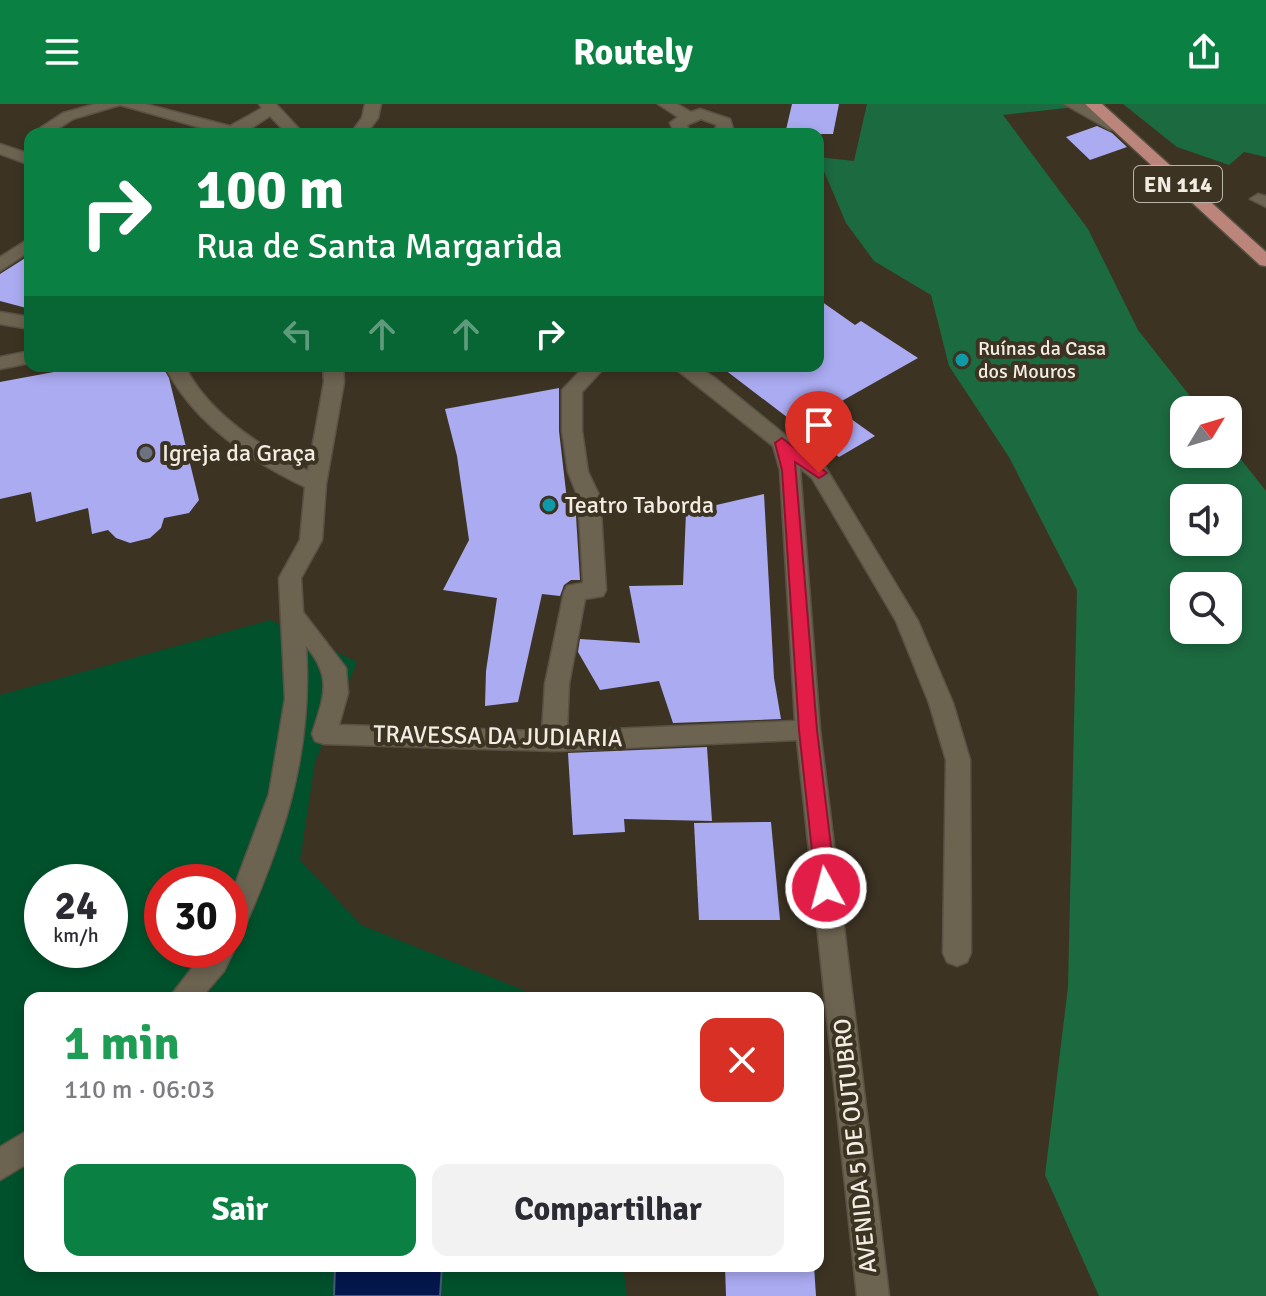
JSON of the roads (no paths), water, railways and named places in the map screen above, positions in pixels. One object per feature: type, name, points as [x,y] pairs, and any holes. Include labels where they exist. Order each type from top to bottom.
[{"type":"main road","name":"EN 114","points":[[1093,104],[1266,261]]},
{"type":"street","points":[[49,128],[68,116],[113,104]]},
{"type":"street","points":[[127,104],[219,128]]},
{"type":"street","points":[[362,128],[370,118],[373,104]]},
{"type":"street","points":[[666,104],[687,116]]},
{"type":"street","points":[[1072,104],[1116,127]]},
{"type":"street","points":[[241,128],[269,106],[290,128]]},
{"type":"street","points":[[680,128],[678,123],[687,116],[700,114],[720,119],[724,128]]},
{"type":"street","points":[[0,266],[24,248]]},
{"type":"street","points":[[0,318],[24,322]]},
{"type":"street","points":[[0,363],[24,358]]},
{"type":"street","points":[[177,372],[179,381],[200,407],[290,473],[316,484]]},
{"type":"street","points":[[248,888],[282,794],[297,699],[290,578],[311,540],[316,484],[333,372]]},
{"type":"street","points":[[555,741],[552,714],[556,672],[575,592],[595,590],[589,497],[578,472],[571,410],[572,390],[590,372]]},
{"type":"street","points":[[692,372],[819,473],[887,583],[920,649],[958,760],[957,953]]},
{"type":"street","name":"AVENIDA 5 DE OUTUBRO","points":[[782,443],[790,470],[808,730],[873,1296]]},
{"type":"street","name":"TRAVESSA DA JUDIARIA","points":[[293,615],[338,671],[340,683],[324,734],[555,741],[808,730]]},
{"type":"street","points":[[188,992],[209,968]]},
{"type":"street","points":[[0,1165],[24,1148]]},
{"type":"place","name":"Ruínas da Casa dos Mouros","points":[[962,360]]},
{"type":"place","name":"Igreja da Graça","points":[[146,453]]},
{"type":"place","name":"Teatro Taborda","points":[[549,505]]}]
